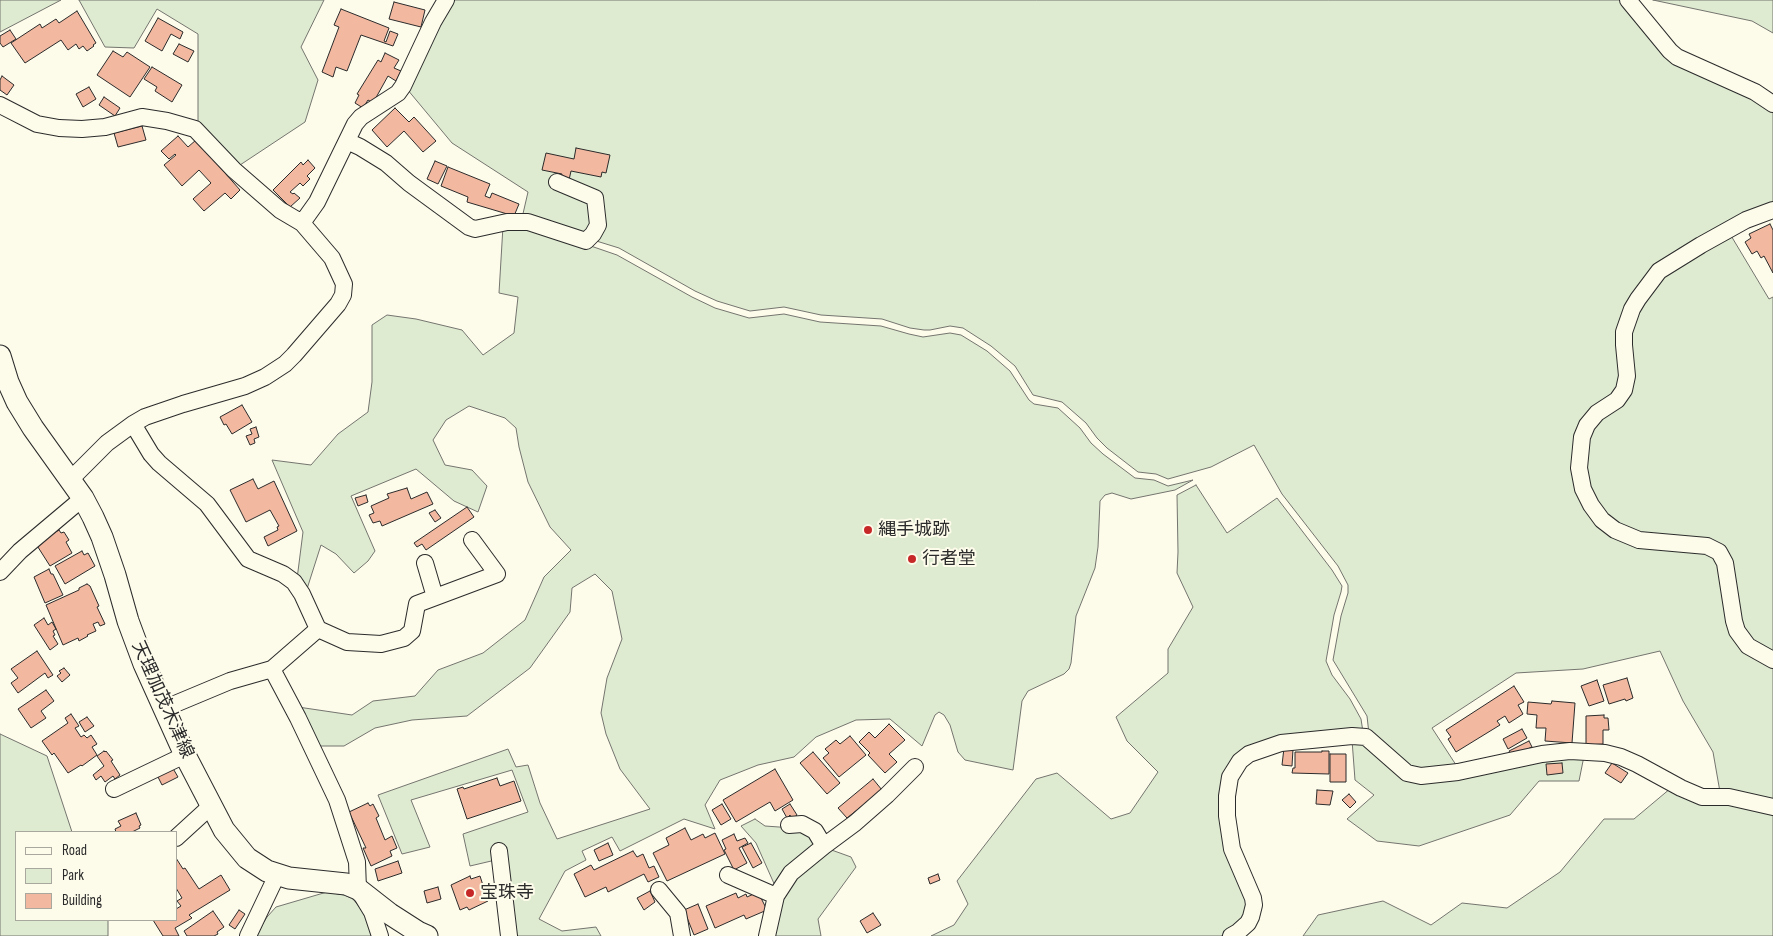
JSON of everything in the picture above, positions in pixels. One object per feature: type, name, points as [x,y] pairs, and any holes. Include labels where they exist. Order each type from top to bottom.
[{"type":"main road","name":"天理加茂木津線","points":[[0,356],[8,382],[18,402],[82,498],[102,537],[128,621],[144,664],[185,755],[224,830],[239,850],[257,865],[289,878],[346,884],[358,889],[390,914],[427,936]]},
{"type":"street","points":[[302,223],[317,202],[356,124],[362,117],[398,94],[433,22],[446,0]]},
{"type":"street","points":[[1628,0],[1677,57],[1754,92],[1773,104]]},
{"type":"street","points":[[0,105],[37,124],[59,128],[105,127],[142,117],[167,121],[195,129],[234,170],[280,210],[302,223],[332,258],[342,279],[344,290],[338,304],[285,364],[244,386],[145,417],[107,443],[70,480]]},
{"type":"street","points":[[347,141],[386,163],[409,183],[469,227],[475,229],[507,222],[528,222],[586,242],[594,234],[598,225],[595,198],[557,182]]},
{"type":"street","points":[[1773,210],[1738,224],[1659,271],[1632,309],[1624,332],[1626,384],[1618,400],[1597,414],[1587,425],[1582,437],[1579,468],[1583,489],[1590,505],[1602,520],[1615,530],[1640,540],[1706,546],[1719,552],[1725,563],[1737,631],[1748,646],[1773,660]]},
{"type":"street","points":[[133,424],[151,454],[207,504],[248,559],[283,574],[294,582],[302,594],[318,629],[347,642],[381,644],[404,638],[412,631],[418,604],[497,574],[472,540]]},
{"type":"street","points":[[0,572],[20,551],[82,498]]},
{"type":"street","points":[[425,563],[435,597]]},
{"type":"street","points":[[164,709],[230,681],[272,669],[318,629]]},
{"type":"street","points":[[272,669],[298,718],[337,800],[357,862],[358,889],[372,912],[380,936]]},
{"type":"street","points":[[1231,936],[1248,923],[1252,917],[1254,905],[1253,898],[1232,849],[1227,816],[1227,796],[1230,777],[1240,761],[1249,754],[1281,743],[1352,736],[1366,737],[1407,773],[1421,776],[1458,772],[1542,754],[1570,751],[1605,753],[1637,764],[1702,797],[1729,797],[1773,807]]},
{"type":"street","points":[[114,789],[185,755]]},
{"type":"street","points":[[767,936],[776,896],[791,873],[855,823],[915,767]]},
{"type":"street","points":[[178,836],[211,806]]},
{"type":"street","points":[[789,825],[802,824],[815,831],[824,846]]},
{"type":"street","points":[[499,851],[509,936]]},
{"type":"street","points":[[248,936],[278,875]]},
{"type":"street","points":[[728,875],[776,896]]},
{"type":"street","points":[[659,890],[678,913],[682,936]]},
{"type":"green space","points":[[0,0],[61,0],[0,32]]},
{"type":"green space","points":[[79,0],[324,0],[301,47],[318,80],[305,122],[237,167],[198,125],[198,34],[157,9],[134,48],[105,47]]},
{"type":"green space","points":[[452,0],[1621,0],[1666,55],[1773,110],[1773,205],[1634,297],[1622,383],[1578,436],[1598,523],[1716,555],[1729,622],[1773,666],[1773,802],[1720,792],[1713,752],[1683,701],[1660,651],[1583,669],[1516,673],[1432,728],[1458,768],[1409,768],[1369,734],[1367,716],[1333,660],[1341,616],[1348,593],[1348,585],[1338,566],[1282,494],[1254,445],[1211,467],[1168,479],[1156,474],[1138,472],[1107,448],[1086,423],[1062,402],[1033,395],[1015,366],[991,346],[963,328],[950,326],[924,330],[910,328],[882,319],[821,315],[784,307],[750,311],[717,301],[695,291],[619,248],[522,218],[528,192],[452,143],[407,89]]},
{"type":"green space","points":[[1653,0],[1773,0],[1773,33],[1752,21]]},
{"type":"green space","points":[[508,225],[585,244],[617,255],[715,308],[749,318],[784,314],[820,322],[881,326],[923,337],[950,333],[961,335],[987,351],[1010,371],[1029,400],[1034,404],[1058,408],[1080,428],[1091,443],[1103,454],[1135,478],[1154,480],[1168,486],[1193,480],[1175,490],[1131,499],[1112,493],[1105,495],[1100,501],[1095,568],[1076,616],[1071,663],[1069,669],[1064,674],[1028,691],[1022,701],[1013,770],[965,760],[958,752],[950,725],[944,715],[939,712],[935,715],[922,746],[890,719],[856,720],[816,737],[794,757],[758,765],[720,780],[705,805],[715,829],[684,819],[620,851],[612,837],[582,851],[586,860],[565,871],[539,919],[562,931],[596,927],[601,936],[516,936],[504,858],[470,866],[463,834],[528,812],[512,770],[411,800],[430,847],[402,854],[378,795],[508,749],[516,767],[528,765],[540,803],[557,839],[650,809],[620,769],[606,734],[601,713],[607,678],[622,639],[612,591],[595,574],[572,588],[570,612],[530,668],[467,716],[412,720],[375,728],[344,746],[317,746],[298,707],[352,715],[373,701],[415,696],[438,670],[483,653],[525,620],[544,577],[571,550],[550,527],[528,482],[516,428],[505,418],[469,406],[446,420],[433,440],[445,465],[472,470],[487,486],[478,512],[454,501],[416,469],[351,496],[375,551],[368,561],[354,573],[336,554],[321,545],[306,592],[297,579],[303,532],[272,460],[311,465],[338,434],[368,412],[372,382],[372,325],[387,315],[416,319],[462,330],[483,355],[514,333],[518,297],[499,293],[503,226]]},
{"type":"green space","points":[[1730,234],[1769,299],[1773,297],[1773,655],[1744,635],[1728,557],[1629,532],[1595,503],[1584,467],[1591,428],[1621,403],[1631,321],[1662,274]]},
{"type":"green space","points":[[1196,485],[1227,533],[1277,498],[1332,570],[1342,586],[1334,615],[1326,661],[1332,675],[1350,699],[1361,719],[1363,732],[1280,739],[1226,776],[1249,905],[1236,928],[1221,936],[931,936],[954,925],[968,904],[957,881],[1036,779],[1057,773],[1111,819],[1130,813],[1158,772],[1127,741],[1116,717],[1168,673],[1168,649],[1193,607],[1177,573],[1177,495]]},
{"type":"green space","points":[[0,734],[47,756],[72,831],[15,831],[15,921],[108,921],[108,936],[0,936]]},
{"type":"green space","points":[[1352,740],[1364,742],[1405,777],[1542,759],[1584,756],[1579,781],[1539,781],[1510,815],[1419,846],[1377,841],[1347,819],[1374,795],[1355,780]]},
{"type":"green space","points":[[1671,788],[1773,811],[1773,936],[1303,936],[1318,915],[1383,901],[1431,925],[1462,903],[1507,908],[1560,872],[1604,819],[1634,819]]},
{"type":"green space","points":[[755,819],[765,826],[793,828],[808,833],[819,846],[776,888],[756,843],[741,826]]},
{"type":"green space","points":[[826,848],[851,857],[856,867],[818,919],[821,936],[770,936],[779,897]]},
{"type":"green space","points":[[327,892],[344,895],[353,899],[365,914],[372,936],[255,936],[276,907]]},
{"type":"building","points":[[394,2],[425,10],[421,27],[389,19]]},
{"type":"building","points":[[341,9],[389,28],[384,41],[386,42],[390,31],[398,34],[393,46],[361,35],[347,71],[336,67],[333,77],[322,72],[339,27],[334,25]]},
{"type":"building","points":[[77,11],[96,43],[94,46],[87,51],[83,46],[79,49],[76,44],[68,50],[61,40],[25,63],[11,43],[40,24],[42,28],[56,19],[59,23]]},
{"type":"building","points":[[158,18],[183,32],[180,39],[171,34],[162,51],[145,41]]},
{"type":"building","points":[[10,30],[16,39],[3,47],[0,43],[0,36]]},
{"type":"building","points":[[179,44],[194,51],[188,62],[173,54]]},
{"type":"building","points":[[113,51],[123,57],[127,52],[150,67],[130,97],[97,75]]},
{"type":"building","points":[[385,53],[399,60],[394,68],[401,71],[396,81],[388,76],[373,103],[368,100],[363,108],[355,103],[359,95],[357,94],[378,60],[381,62]]},
{"type":"building","points":[[152,67],[182,85],[172,102],[155,91],[157,87],[144,79]]},
{"type":"building","points":[[2,76],[14,85],[7,95],[0,90]]},
{"type":"building","points":[[89,87],[96,99],[83,107],[76,94]]},
{"type":"building","points":[[104,97],[120,108],[115,116],[99,105]]},
{"type":"building","points":[[395,108],[409,122],[414,117],[436,141],[423,152],[404,131],[387,147],[372,130]]},
{"type":"building","points":[[142,126],[146,140],[118,147],[114,133]]},
{"type":"building","points":[[178,136],[188,147],[196,140],[240,190],[231,199],[225,193],[204,211],[193,199],[211,183],[199,170],[182,186],[164,165],[176,155],[169,159],[161,151]]},
{"type":"building","points":[[576,148],[610,155],[606,173],[602,172],[601,177],[571,171],[569,180],[561,178],[562,174],[542,170],[546,153],[574,159]]},
{"type":"building","points":[[308,160],[315,168],[307,176],[310,179],[303,186],[300,183],[290,192],[300,198],[290,207],[273,190],[301,162],[303,165]]},
{"type":"building","points":[[435,161],[447,166],[438,184],[427,179]]},
{"type":"building","points":[[448,167],[490,184],[485,196],[490,198],[492,193],[519,204],[514,216],[467,202],[468,197],[441,186]]},
{"type":"building","points":[[1770,224],[1773,230],[1773,273],[1764,256],[1761,258],[1757,251],[1752,254],[1745,242],[1751,238],[1749,234]]},
{"type":"building","points":[[242,405],[252,422],[232,434],[220,417]]},
{"type":"building","points":[[256,427],[259,437],[254,439],[255,443],[250,445],[246,436],[252,434],[250,429]]},
{"type":"building","points":[[253,479],[258,489],[274,481],[297,531],[268,546],[264,537],[278,530],[277,527],[279,526],[270,510],[246,522],[230,490]]},
{"type":"building","points":[[407,488],[411,499],[427,492],[433,504],[382,526],[380,521],[373,523],[369,515],[374,513],[371,506],[389,498],[387,494]]},
{"type":"building","points":[[366,495],[368,502],[358,506],[355,498]]},
{"type":"building","points":[[467,507],[474,517],[426,550],[422,544],[417,547],[414,543]]},
{"type":"building","points":[[435,510],[441,518],[435,522],[429,513]]},
{"type":"building","points":[[59,530],[61,533],[64,532],[69,540],[66,542],[72,553],[50,566],[36,544]]},
{"type":"building","points":[[82,551],[84,555],[88,553],[95,566],[65,584],[55,566]]},
{"type":"building","points":[[49,569],[63,595],[45,603],[34,577]]},
{"type":"building","points":[[87,584],[90,586],[99,606],[97,607],[105,624],[100,626],[98,622],[93,624],[96,631],[79,641],[78,638],[63,645],[46,605],[79,590],[79,588]]},
{"type":"building","points":[[44,618],[48,625],[52,622],[56,629],[53,631],[55,635],[53,636],[58,644],[50,650],[34,625]]},
{"type":"building","points":[[37,651],[53,675],[48,678],[45,673],[18,693],[11,683],[18,678],[11,669]]},
{"type":"building","points":[[64,668],[70,675],[62,682],[57,676],[61,673],[59,671]]},
{"type":"building","points":[[1627,678],[1633,698],[1609,704],[1603,685]]},
{"type":"building","points":[[1597,680],[1604,701],[1589,706],[1581,686]]},
{"type":"building","points":[[1514,686],[1524,702],[1518,705],[1523,714],[1509,723],[1505,716],[1497,721],[1500,725],[1456,752],[1448,739],[1451,737],[1446,730]]},
{"type":"building","points":[[46,690],[54,701],[41,711],[46,718],[31,728],[18,709]]},
{"type":"building","points":[[1552,701],[1575,703],[1572,743],[1545,741],[1546,728],[1536,728],[1537,715],[1527,714],[1528,702],[1551,704]]},
{"type":"building","points":[[71,714],[79,726],[75,728],[81,737],[84,735],[87,738],[91,735],[97,744],[92,747],[97,755],[68,773],[54,753],[52,755],[42,741],[68,723],[65,718]]},
{"type":"building","points":[[1604,715],[1604,718],[1608,718],[1609,730],[1603,730],[1603,744],[1586,745],[1586,716]]},
{"type":"building","points":[[87,717],[94,726],[85,732],[79,722]]},
{"type":"building","points":[[889,724],[905,740],[889,754],[897,762],[885,773],[859,742],[869,732],[875,738]]},
{"type":"building","points":[[1522,729],[1527,738],[1508,749],[1503,739]]},
{"type":"building","points":[[850,736],[866,755],[839,777],[823,758],[829,753],[825,749],[836,740],[840,744]]},
{"type":"building","points":[[1529,741],[1532,747],[1512,756],[1509,751]]},
{"type":"building","points":[[1284,748],[1293,749],[1292,766],[1282,765]]},
{"type":"building","points":[[104,751],[113,760],[111,761],[120,775],[115,779],[113,776],[105,782],[101,776],[96,780],[93,775],[104,766],[97,756]]},
{"type":"building","points":[[1329,751],[1329,774],[1292,773],[1293,768],[1295,768],[1295,752]]},
{"type":"building","points":[[813,752],[840,783],[827,794],[800,763]]},
{"type":"building","points":[[1330,754],[1346,754],[1346,782],[1330,782]]},
{"type":"building","points":[[1562,763],[1563,773],[1547,775],[1546,764]]},
{"type":"building","points":[[1612,763],[1628,773],[1621,783],[1605,773]]},
{"type":"building","points":[[171,765],[178,777],[162,785],[156,773]]},
{"type":"building","points":[[775,769],[793,800],[775,811],[770,802],[736,822],[723,800]]},
{"type":"building","points":[[497,778],[500,786],[514,781],[521,801],[467,819],[457,789],[463,787],[464,789]]},
{"type":"building","points":[[873,779],[882,790],[847,818],[838,808]]},
{"type":"building","points":[[1317,790],[1333,791],[1330,805],[1316,804]]},
{"type":"building","points":[[1349,794],[1356,802],[1350,808],[1342,800]]},
{"type":"building","points":[[368,803],[370,806],[373,804],[379,816],[376,818],[385,840],[392,836],[397,848],[390,851],[392,856],[371,866],[363,848],[366,848],[349,812]]},
{"type":"building","points":[[722,804],[731,819],[721,825],[712,810]]},
{"type":"building","points":[[790,804],[797,815],[792,819],[790,815],[787,818],[782,809]]},
{"type":"building","points":[[136,813],[141,825],[139,826],[140,828],[134,831],[116,831],[115,829],[121,826],[118,821]]},
{"type":"building","points":[[685,828],[691,840],[703,834],[705,838],[715,833],[725,854],[667,881],[653,853],[669,845],[666,838]]},
{"type":"building","points":[[734,834],[737,841],[745,838],[748,843],[739,848],[747,863],[734,870],[724,850],[726,849],[722,840]]},
{"type":"building","points":[[608,843],[613,855],[599,861],[594,850]]},
{"type":"building","points":[[751,843],[762,863],[753,868],[742,847]]},
{"type":"building","points":[[633,851],[637,857],[643,854],[649,868],[654,866],[659,877],[648,882],[644,874],[608,892],[606,887],[585,897],[574,874],[591,865],[594,870]]},
{"type":"building","points":[[178,861],[199,889],[221,875],[230,890],[189,915],[192,918],[175,928],[179,936],[163,936],[154,921],[178,921],[178,908],[181,906],[178,900],[182,898],[178,891]]},
{"type":"building","points":[[398,861],[402,873],[378,881],[375,869]]},
{"type":"building","points":[[938,874],[940,880],[930,884],[928,878]]},
{"type":"building","name":"宝珠寺","points":[[470,876],[471,879],[480,876],[488,901],[469,910],[467,907],[460,910],[451,885]]},
{"type":"building","points":[[438,887],[441,899],[427,903],[424,891]]},
{"type":"building","points":[[650,891],[655,902],[644,910],[637,898]]},
{"type":"building","points":[[758,892],[767,910],[746,919],[744,915],[715,928],[706,906],[736,893],[738,898],[746,894],[747,897]]},
{"type":"building","points":[[698,904],[708,929],[694,935],[684,910]]},
{"type":"building","points":[[239,910],[245,914],[235,929],[229,925]]},
{"type":"building","points":[[213,911],[224,927],[217,932],[218,934],[214,936],[187,936],[184,931]]},
{"type":"building","points":[[873,913],[881,925],[867,933],[860,921]]},
{"type":"place","name":"縄手城跡","points":[[868,530]]},
{"type":"place","name":"行者堂","points":[[912,559]]},
{"type":"place","name":"宝珠寺","points":[[470,893]]}]
